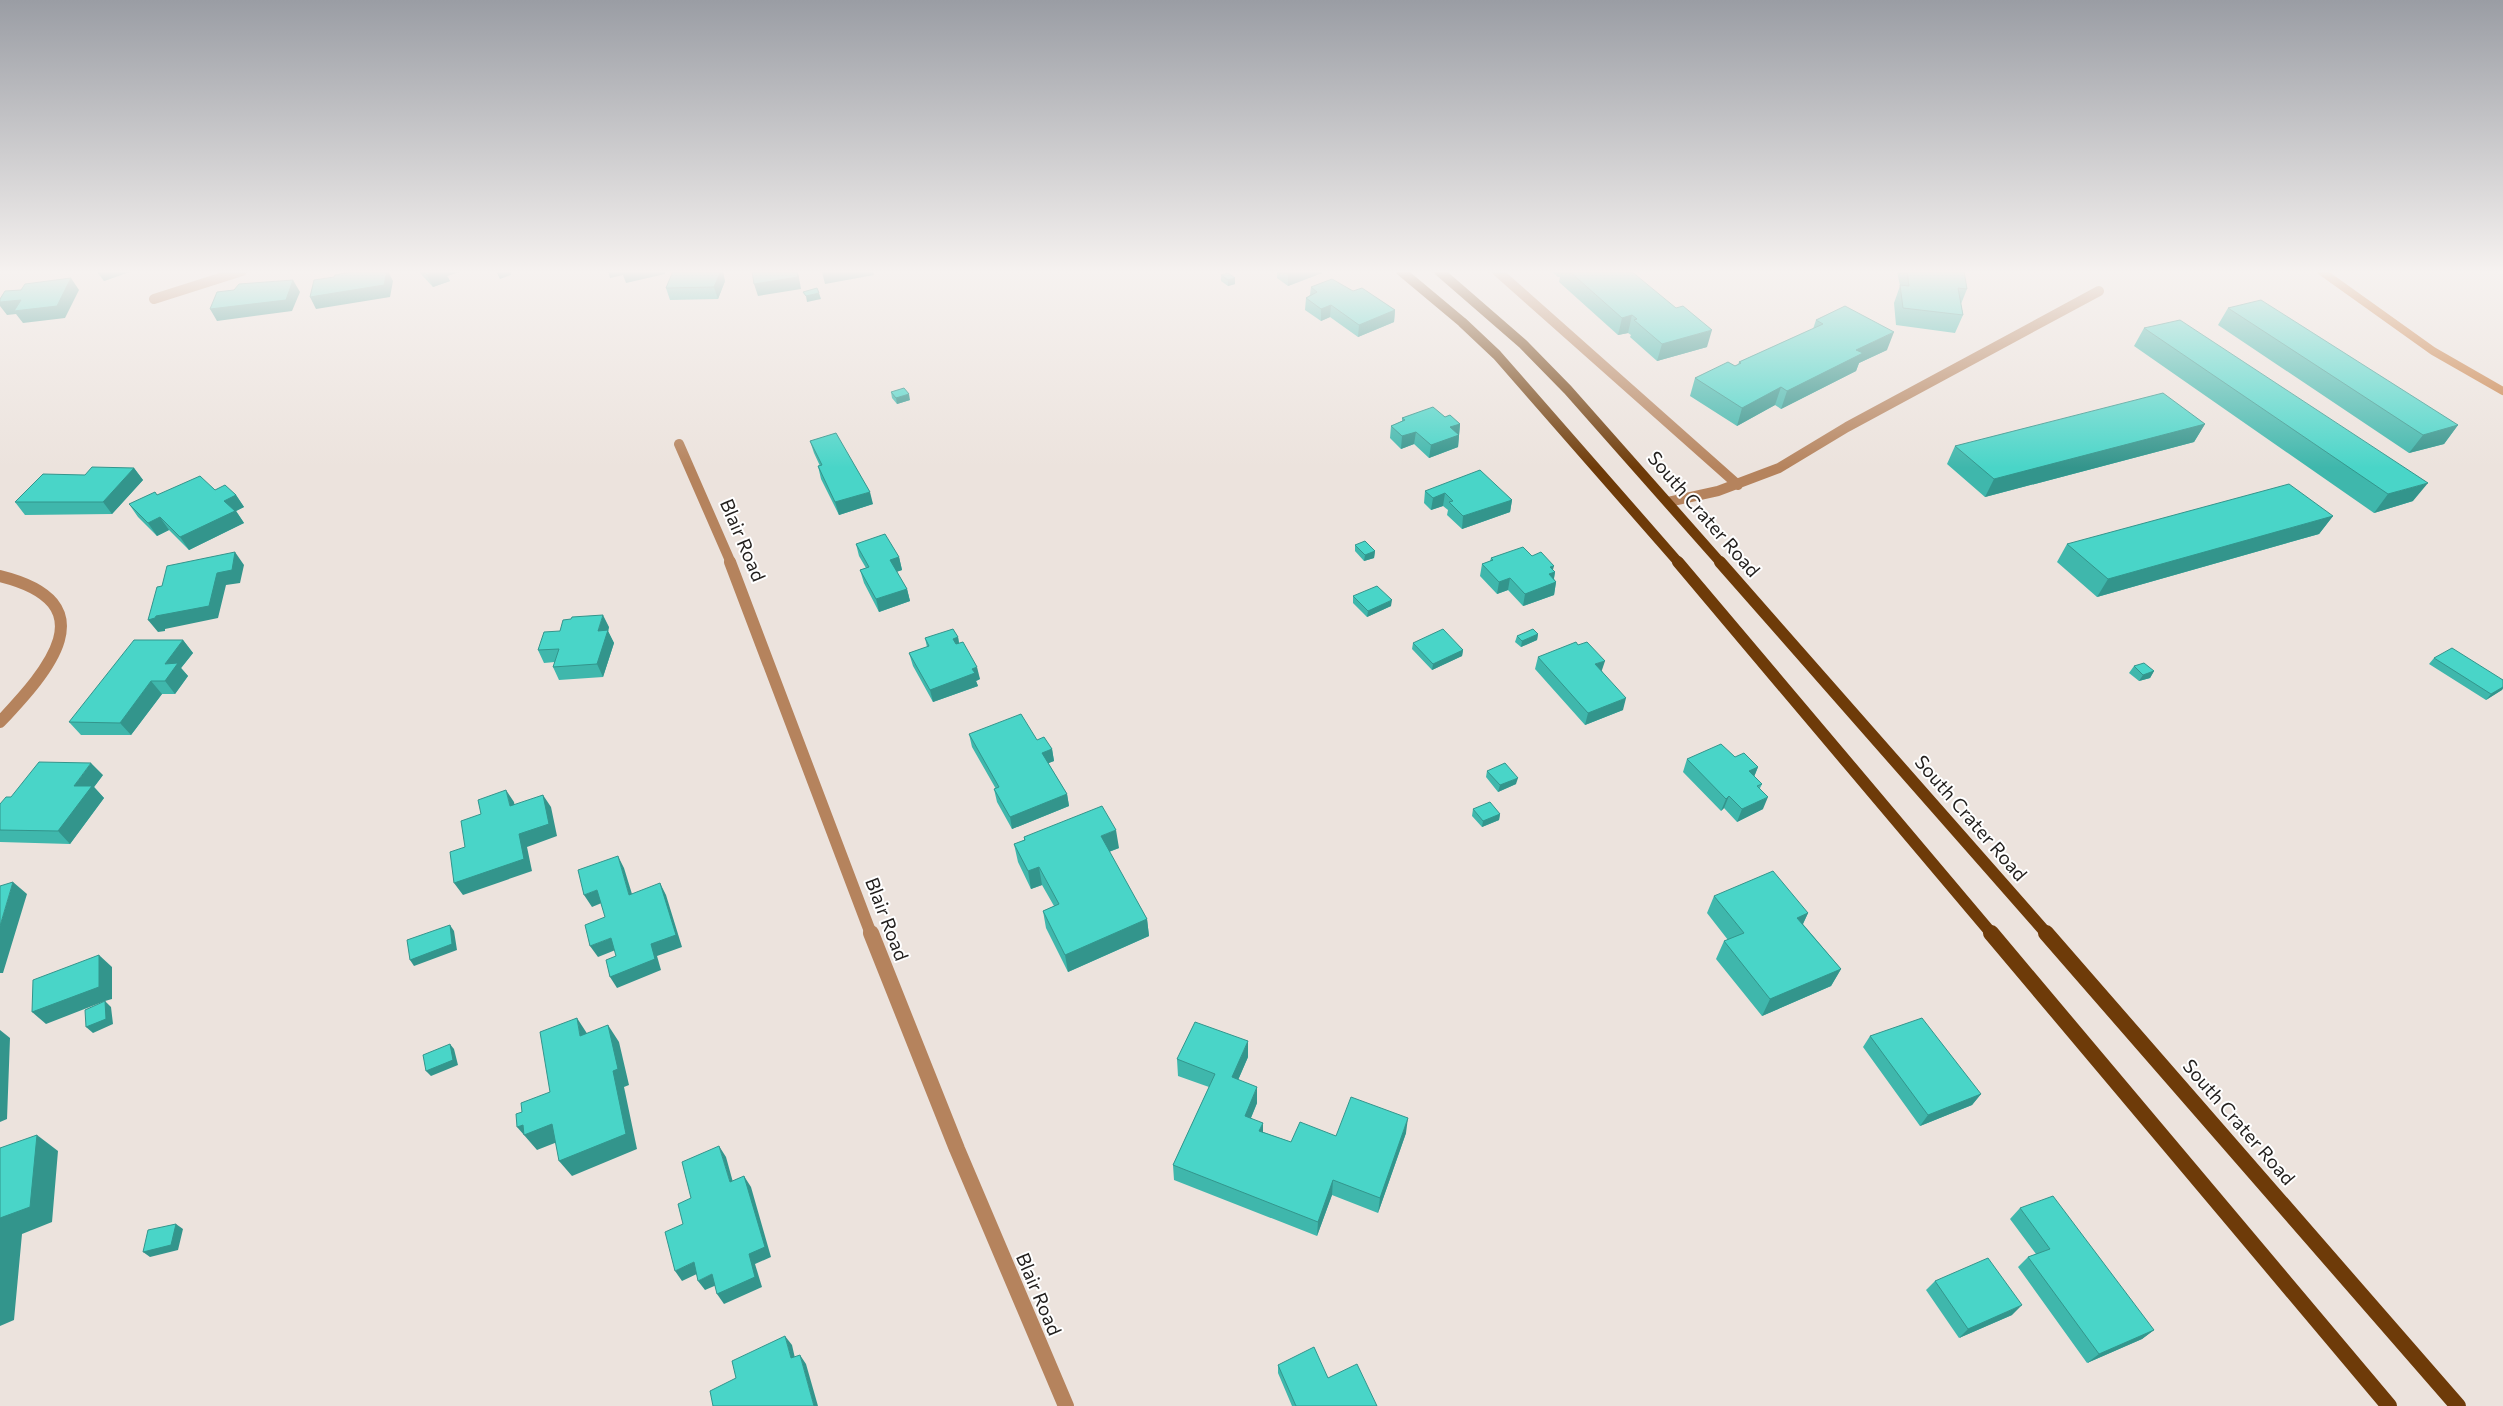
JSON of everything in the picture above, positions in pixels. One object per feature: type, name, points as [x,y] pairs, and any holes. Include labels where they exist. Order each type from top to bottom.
[{"type":"main road","points":[[1477,337],[1542,405],[1713,603],[2389,1406]]},
{"type":"main road","name":"South Crater Road","points":[[1515,337],[1668,502],[2195,1102],[2458,1406]]},
{"type":"street","points":[[1571,337],[1738,485]]},
{"type":"street","points":[[1668,502],[1738,485],[1779,468],[1808,453],[1847,427],[2014,337]]},
{"type":"street","name":"Blair Road","points":[[679,444],[748,604],[855,893],[975,1197],[1066,1406]]},
{"type":"street","points":[[0,576],[28,584],[47,597],[59,613],[61,633],[54,656],[38,681],[0,722]]},
{"type":"building","points":[[1653,337],[1688,337],[1662,344]]},
{"type":"building","points":[[1795,337],[1884,337],[1856,350],[1863,353],[1787,391],[1781,387],[1742,408],[1695,378],[1728,362],[1735,366],[1741,363],[1739,362]]},
{"type":"building","points":[[2157,337],[2205,337],[2428,483],[2388,494]]},
{"type":"building","points":[[2272,337],[2319,337],[2458,425],[2423,435]]},
{"type":"building","points":[[904,388],[909,394],[896,398],[891,392]]},
{"type":"building","points":[[2163,393],[2205,424],[1994,479],[1955,446]]},
{"type":"building","points":[[1433,407],[1445,417],[1450,415],[1460,424],[1450,427],[1459,435],[1431,445],[1416,432],[1402,436],[1391,426],[1405,420],[1402,418]]},
{"type":"building","points":[[836,433],[870,492],[835,502],[818,466],[822,465],[810,441]]},
{"type":"building","points":[[92,467],[134,468],[103,502],[15,502],[43,474],[85,475]]},
{"type":"building","points":[[1480,470],[1512,500],[1463,516],[1449,502],[1453,501],[1445,493],[1433,498],[1425,491]]},
{"type":"building","points":[[200,476],[215,490],[225,485],[236,495],[224,501],[235,511],[180,537],[160,517],[148,523],[129,504],[155,492],[157,495]]},
{"type":"building","points":[[2289,484],[2333,516],[2108,579],[2067,544]]},
{"type":"building","points":[[885,534],[899,557],[890,560],[907,589],[876,599],[860,570],[869,567],[856,544]]},
{"type":"building","points":[[1365,541],[1375,551],[1365,555],[1355,545]]},
{"type":"building","points":[[1523,547],[1532,556],[1541,552],[1554,566],[1550,567],[1555,572],[1549,574],[1556,582],[1525,594],[1510,578],[1499,582],[1482,564],[1493,560],[1491,558]]},
{"type":"building","points":[[235,552],[232,570],[217,573],[209,606],[156,616],[148,620],[157,587],[162,586],[167,566]]},
{"type":"building","points":[[1377,586],[1392,600],[1368,611],[1353,596]]},
{"type":"building","points":[[603,615],[598,631],[608,630],[597,664],[553,667],[559,649],[538,650],[544,632],[560,631],[563,620],[571,619],[572,617]]},
{"type":"building","points":[[953,629],[958,637],[953,639],[956,644],[963,642],[977,667],[972,669],[975,673],[930,690],[909,653],[929,646],[925,638]]},
{"type":"building","points":[[1443,629],[1463,650],[1433,664],[1413,643]]},
{"type":"building","points":[[1533,629],[1538,634],[1522,641],[1517,636]]},
{"type":"building","points":[[134,640],[183,640],[165,664],[178,663],[165,681],[151,681],[120,723],[69,722]]},
{"type":"building","points":[[1576,642],[1578,645],[1587,642],[1605,661],[1595,664],[1626,698],[1588,713],[1538,657]]},
{"type":"building","points":[[2452,648],[2503,680],[2503,687],[2491,694],[2434,658]]},
{"type":"building","points":[[2144,663],[2154,671],[2143,675],[2134,666]]},
{"type":"building","points":[[1021,714],[1037,740],[1044,737],[1052,749],[1042,753],[1067,794],[1010,817],[994,789],[999,787],[969,734]]},
{"type":"building","points":[[1721,744],[1735,757],[1744,753],[1758,767],[1749,771],[1762,784],[1757,786],[1768,797],[1742,809],[1729,796],[1726,799],[1687,759]]},
{"type":"building","points":[[39,762],[91,763],[74,786],[92,786],[58,831],[0,830],[0,804],[6,797],[11,797]]},
{"type":"building","points":[[1505,763],[1518,778],[1500,785],[1487,771]]},
{"type":"building","points":[[506,790],[510,806],[543,795],[549,824],[519,834],[524,859],[454,883],[450,852],[465,847],[461,821],[481,814],[478,800]]},
{"type":"building","points":[[1490,802],[1500,814],[1483,821],[1473,809]]},
{"type":"building","points":[[1102,806],[1116,830],[1101,836],[1147,919],[1065,955],[1043,911],[1059,904],[1039,867],[1028,871],[1014,844],[1025,840],[1024,837]]},
{"type":"building","points":[[618,856],[629,895],[660,883],[676,935],[651,944],[655,959],[610,977],[606,960],[616,956],[611,938],[590,946],[585,925],[605,917],[597,890],[584,895],[578,870]]},
{"type":"building","points":[[1773,871],[1808,913],[1797,918],[1841,969],[1770,999],[1724,941],[1744,933],[1714,896]]},
{"type":"building","points":[[13,882],[0,926],[0,886]]},
{"type":"building","points":[[450,925],[452,944],[410,960],[407,940]]},
{"type":"building","points":[[99,955],[99,987],[32,1012],[33,980]]},
{"type":"building","points":[[105,1001],[106,1019],[86,1027],[85,1010]]},
{"type":"building","points":[[577,1018],[580,1036],[608,1025],[618,1069],[613,1071],[626,1134],[559,1161],[552,1124],[524,1135],[523,1125],[517,1127],[516,1114],[522,1112],[521,1103],[550,1092],[540,1032]]},
{"type":"building","points":[[1922,1018],[1981,1094],[1928,1115],[1870,1036]]},
{"type":"building","points":[[1195,1022],[1248,1041],[1232,1077],[1257,1087],[1245,1116],[1263,1123],[1259,1131],[1291,1142],[1300,1122],[1336,1136],[1351,1097],[1408,1118],[1380,1198],[1333,1180],[1318,1222],[1173,1165],[1215,1074],[1177,1059]]},
{"type":"building","points":[[450,1044],[453,1060],[426,1071],[423,1055]]},
{"type":"building","points":[[37,1135],[30,1207],[0,1218],[0,1148]]},
{"type":"building","points":[[719,1146],[730,1182],[744,1176],[765,1247],[749,1254],[755,1277],[717,1294],[712,1274],[698,1281],[694,1262],[675,1271],[665,1232],[683,1224],[678,1204],[691,1198],[682,1162]]},
{"type":"building","points":[[2053,1196],[2154,1330],[2099,1354],[2028,1257],[2050,1249],[2020,1208]]},
{"type":"building","points":[[176,1224],[171,1245],[143,1252],[148,1230]]},
{"type":"building","points":[[1988,1258],[2022,1305],[1968,1329],[1935,1281]]},
{"type":"building","points":[[785,1336],[791,1358],[800,1355],[814,1406],[713,1406],[710,1391],[736,1378],[732,1361]]},
{"type":"building","points":[[1314,1347],[1328,1378],[1357,1364],[1377,1406],[1296,1406],[1278,1365]]},
{"type":"waterway","points":[[2413,337],[2433,351],[2503,391]]}]
